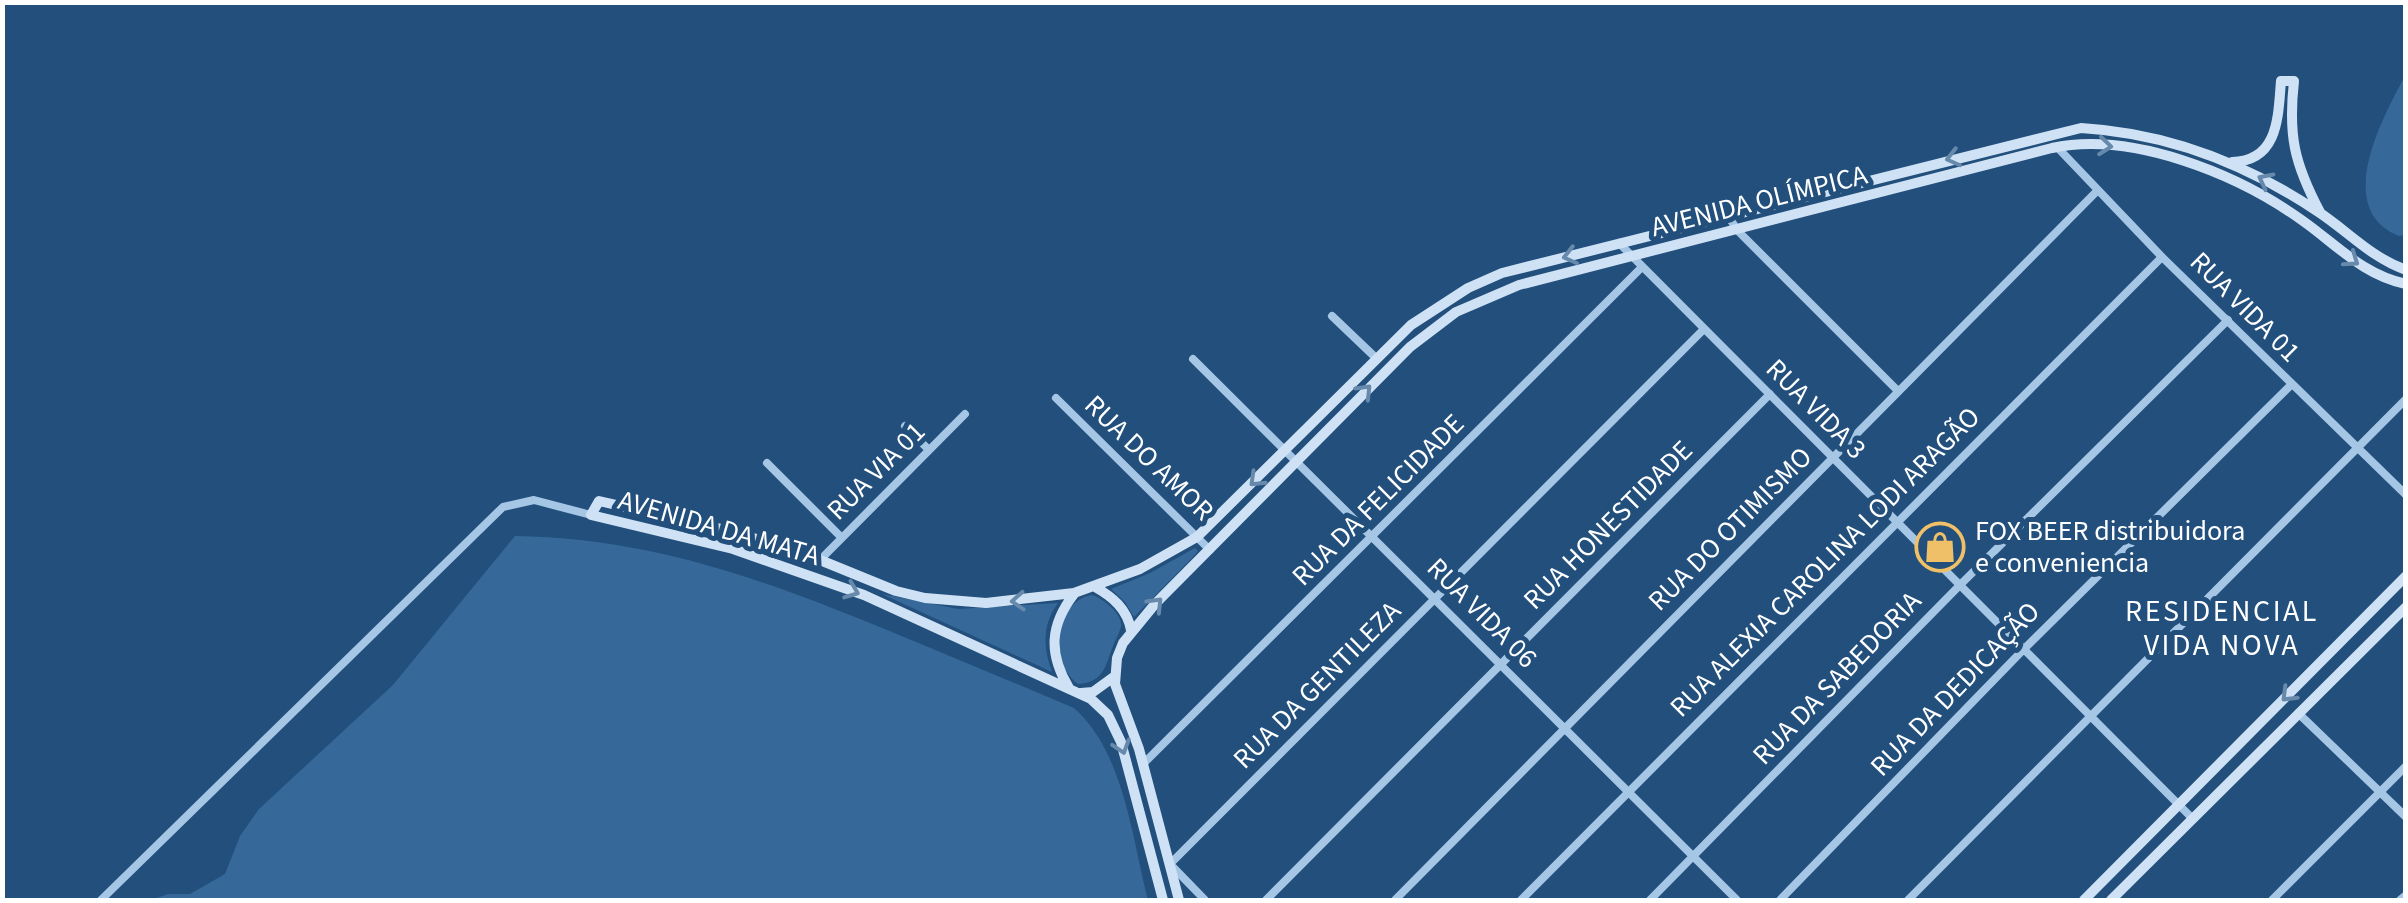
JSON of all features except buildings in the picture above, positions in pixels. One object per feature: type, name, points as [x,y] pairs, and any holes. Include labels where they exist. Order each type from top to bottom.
[{"type":"street","name":"AVENIDA OLÍMPICA","points":[[2229,162],[2260,153],[2275,136],[2281,81],[2294,81],[2290,132],[2293,152],[2320,212]]},
{"type":"street","name":"AVENIDA OLÍMPICA","points":[[1176,550],[1197,537],[1422,316],[1468,288],[1502,273],[2081,128],[2144,134],[2229,162],[2320,212],[2370,253],[2406,270]]},
{"type":"street","name":"AVENIDA OLÍMPICA","points":[[1131,630],[1379,376],[1433,327],[1456,312],[1519,285],[2057,146],[2079,144],[2116,146],[2208,170],[2272,200],[2356,264],[2380,277],[2406,284]]},
{"type":"street","name":"RUA VIDA 01","points":[[2057,146],[2162,256],[2406,494]]},
{"type":"street","name":"RUA DO OTIMISMO","points":[[1395,900],[2098,190]]},
{"type":"street","points":[[1728,216],[1898,391]]},
{"type":"street","name":"RUA VIDA 3","points":[[1619,243],[2022,652],[2192,818]]},
{"type":"street","name":"RUA ALEXIA CAROLINA LODI ARAGÃO","points":[[1521,900],[2162,256]]},
{"type":"street","name":"RUA DA FELICIDADE","points":[[1143,764],[1642,266]]},
{"type":"street","points":[[1332,316],[1376,358]]},
{"type":"street","name":"RUA DA SABEDORIA","points":[[1650,900],[1958,586],[2228,320]]},
{"type":"street","name":"RUA DA GENTILEZA","points":[[1172,863],[1704,329]]},
{"type":"street","name":"RUA VIDA 06","points":[[1193,359],[1737,900]]},
{"type":"street","name":"RUA DA DEDICAÇÃO","points":[[1780,900],[2292,384]]},
{"type":"street","name":"RUA HONESTIDADE","points":[[1266,900],[1770,394]]},
{"type":"street","name":"RUA DO AMOR","points":[[1056,398],[1210,550]]},
{"type":"street","points":[[1908,900],[2406,400]]},
{"type":"street","name":"RUA VIA 01","points":[[820,560],[964,414]]},
{"type":"street","points":[[904,426],[929,450]]},
{"type":"street","points":[[768,463],[842,538]]},
{"type":"street","points":[[101,900],[502,508],[534,500],[591,515]]},
{"type":"street","name":"AVENIDA DA MATA","points":[[1164,900],[1114,725],[1104,710],[1074,690],[820,579],[733,550],[591,515],[599,500],[735,532],[896,591],[938,600],[1019,602],[1074,593],[1140,569],[1176,550]]},
{"type":"street","points":[[2084,900],[2406,576]]},
{"type":"street","points":[[1095,587],[1125,612],[1131,630],[1117,658],[1117,696],[1143,764],[1180,900]]},
{"type":"street","points":[[1074,593],[1057,619],[1052,642],[1056,662],[1074,690],[1093,692],[1114,676]]},
{"type":"street","points":[[2112,900],[2406,607]]},
{"type":"street","points":[[2298,713],[2406,817]]},
{"type":"street","points":[[2272,900],[2406,766]]},
{"type":"street","points":[[1172,863],[1205,900]]},
{"type":"street","points":[[2400,900],[2406,895]]},
{"type":"shaded area","points":[[2405,76],[2406,235],[2399,236],[2379,223],[2369,205],[2366,184],[2376,138]]},
{"type":"shaded area","points":[[515,536],[618,545],[715,567],[856,618],[1074,708],[1091,726],[1115,772],[1148,900],[151,900],[168,894],[190,894],[225,874],[240,836],[259,809],[393,685]]},
{"type":"shaded area","points":[[1195,548],[1198,551],[1192,558],[1134,617],[1111,589],[1150,573]]},
{"type":"shaded area","points":[[882,594],[958,609],[1058,603],[1049,619],[1046,637],[1052,672]]},
{"type":"shaded area","points":[[1092,595],[1114,610],[1121,626],[1102,672],[1087,683],[1078,684],[1063,662],[1060,634],[1070,609]]},
{"type":"place","name":"FOX BEER distribuidora e conveniencia","points":[[1940,547]]},
{"type":"district","name":"RESIDENCIAL VIDA NOVA","points":[[2222,628]]}]
